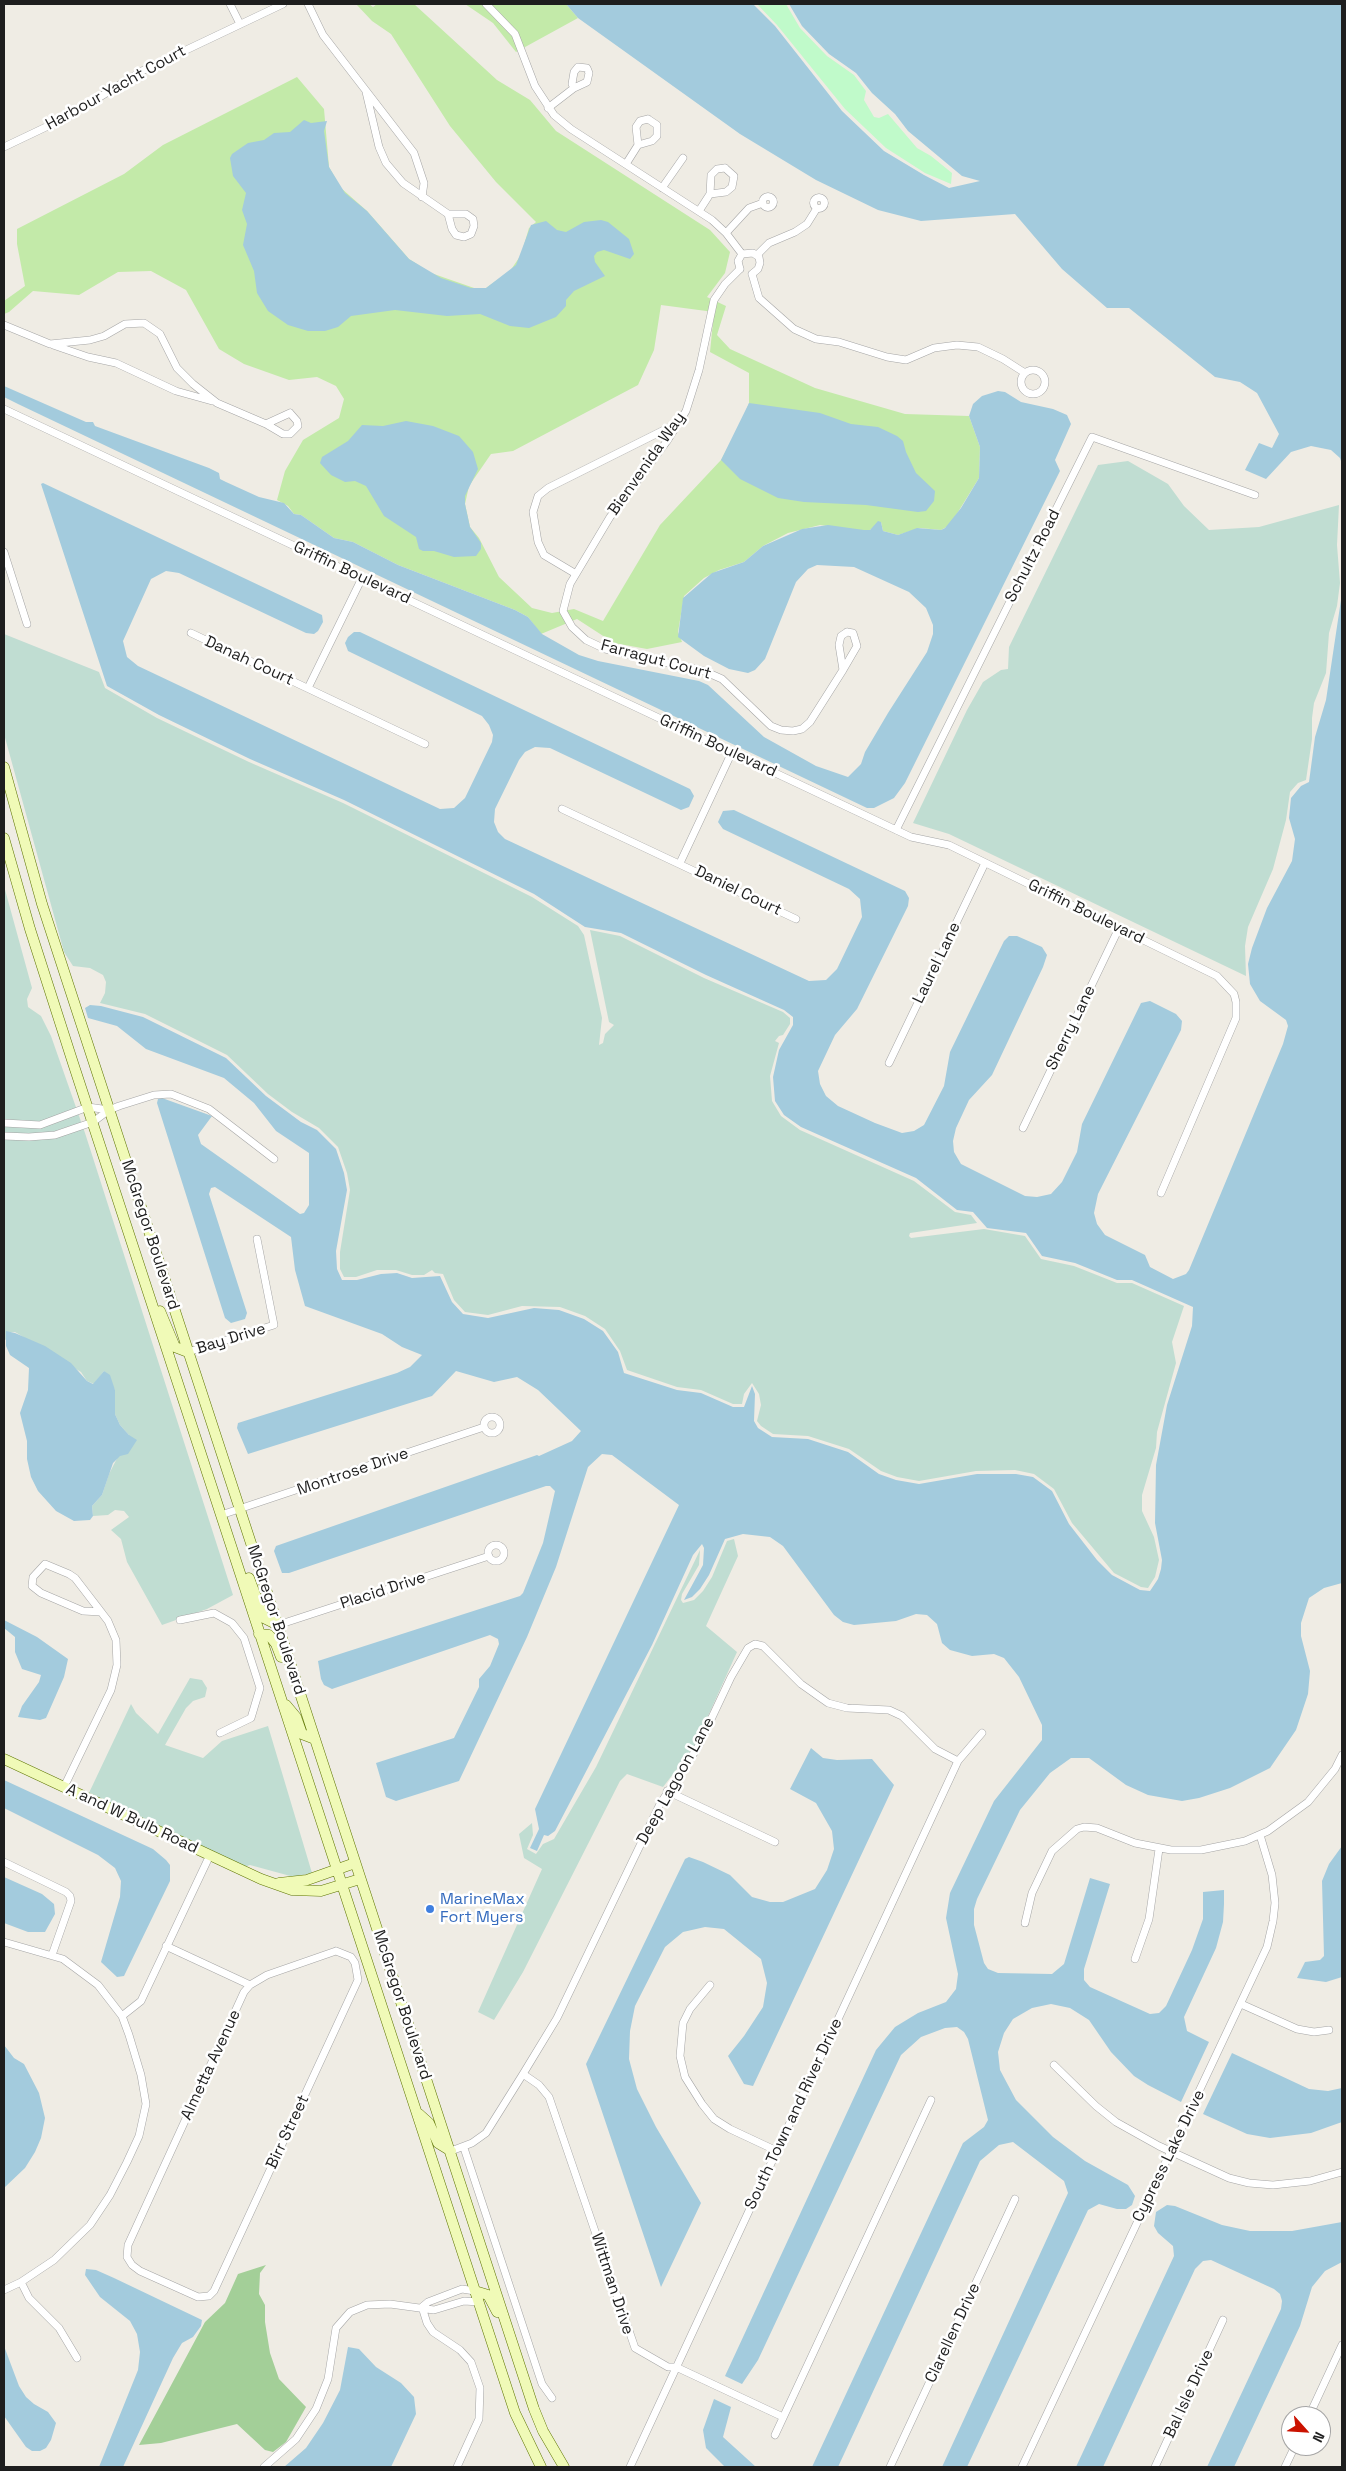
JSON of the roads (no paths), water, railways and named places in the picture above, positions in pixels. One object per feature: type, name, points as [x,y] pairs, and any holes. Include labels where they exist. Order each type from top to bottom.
[{"type":"main road","name":"McGregor Boulevard","points":[[4,767],[42,904],[360,1879],[451,2151],[511,2340],[543,2431],[564,2467]]},
{"type":"main road","name":"McGregor Boulevard","points":[[4,838],[30,929],[92,1122],[515,2413],[541,2467]]},
{"type":"main road","points":[[150,1299],[161,1313],[175,1347],[188,1352]]},
{"type":"main road","points":[[237,1564],[247,1574],[264,1618],[278,1625]]},
{"type":"main road","points":[[259,1634],[269,1635],[276,1644],[295,1695],[302,1702]]},
{"type":"main road","points":[[282,1701],[296,1717],[302,1734],[315,1739]]},
{"type":"main road","name":"A and W Bulb Road","points":[[4,1759],[261,1880],[292,1890],[321,1891],[360,1879]]},
{"type":"main road","name":"A and W Bulb Road","points":[[261,1880],[284,1884],[320,1876],[355,1863]]},
{"type":"main road","points":[[417,2111],[429,2123],[438,2143],[451,2151]]},
{"type":"main road","points":[[475,2291],[488,2295],[511,2340]]},
{"type":"street","points":[[230,4],[240,24]]},
{"type":"street","name":"Harbour Yacht Court","points":[[4,148],[67,117],[144,70],[283,4]]},
{"type":"street","points":[[308,4],[323,35],[414,153],[424,183],[422,197]]},
{"type":"street","points":[[486,4],[515,34],[535,86],[548,108],[571,129],[699,211],[726,233],[742,254]]},
{"type":"street","points":[[548,108],[574,88]]},
{"type":"street","points":[[365,91],[379,148],[386,164],[404,184],[448,214]]},
{"type":"street","points":[[626,164],[638,145]]},
{"type":"street","points":[[662,188],[683,158]]},
{"type":"street","points":[[699,211],[710,194]]},
{"type":"street","points":[[726,233],[749,208],[763,204]]},
{"type":"street","points":[[757,255],[769,244],[807,224],[817,208]]},
{"type":"street","points":[[751,252],[757,255],[760,259],[760,267],[752,274],[746,274],[740,269],[738,260],[742,254],[751,252]]},
{"type":"street","name":"Bienvenida Way","points":[[576,574],[619,503],[686,411],[699,370],[714,300],[725,284],[740,269]]},
{"type":"street","points":[[752,274],[759,298],[794,329],[816,339],[839,342],[887,357],[906,360],[934,348],[958,345],[978,347],[1003,359],[1025,373]]},
{"type":"street","points":[[50,344],[90,340],[126,324],[144,323],[160,334],[177,368],[216,404]]},
{"type":"street","points":[[4,325],[88,357],[116,363],[176,390],[266,424]]},
{"type":"street","name":"Griffin Boulevard","points":[[4,408],[896,830],[919,840],[941,842],[1217,976],[1229,986],[1236,1002],[1237,1010],[1234,1025],[1161,1193]]},
{"type":"street","points":[[576,574],[544,555],[538,542],[533,512],[538,496],[548,488],[678,422]]},
{"type":"street","name":"Schultz Road","points":[[896,830],[1092,437],[1255,495]]},
{"type":"street","points":[[4,552],[28,624]]},
{"type":"street","name":"Farragut Court","points":[[576,574],[570,584],[563,611],[572,627],[586,640],[605,649],[714,675],[729,685],[771,726],[781,730],[802,729],[810,722],[843,670],[857,646],[853,633],[848,632],[841,636],[839,645],[843,670]]},
{"type":"street","name":"Danah Court","points":[[308,688],[362,578]]},
{"type":"street","name":"Danah Court","points":[[191,633],[425,744]]},
{"type":"street","name":"Daniel Court","points":[[680,863],[732,752]]},
{"type":"street","name":"Daniel Court","points":[[562,808],[796,919]]},
{"type":"street","name":"Laurel Lane","points":[[889,1063],[985,863]]},
{"type":"street","name":"Sherry Lane","points":[[1023,1128],[1119,928]]},
{"type":"street","points":[[4,1136],[44,1137],[92,1122],[109,1110],[154,1095],[164,1094],[181,1097],[209,1109],[274,1159]]},
{"type":"street","points":[[4,1123],[40,1125],[88,1107],[109,1110]]},
{"type":"street","name":"Bay Drive","points":[[188,1352],[274,1325],[257,1240]]},
{"type":"street","name":"Montrose Drive","points":[[221,1515],[484,1427]]},
{"type":"street","name":"Placid Drive","points":[[278,1625],[489,1556]]},
{"type":"street","points":[[64,1787],[115,1677],[118,1652],[113,1630],[101,1612],[75,1578],[45,1564],[33,1577],[32,1586],[41,1593],[82,1611],[101,1612]]},
{"type":"street","points":[[180,1620],[214,1613],[232,1623],[244,1638],[260,1688],[251,1718],[220,1733]]},
{"type":"street","points":[[244,1638],[259,1634]]},
{"type":"street","name":"Deep Lagoon Lane","points":[[451,2151],[464,2148],[486,2133],[557,2018],[667,1791],[698,1747],[743,1654],[755,1644],[763,1646],[801,1684],[822,1700],[837,1706],[881,1709],[895,1713],[908,1720],[935,1750],[958,1761]]},
{"type":"street","points":[[958,1761],[982,1733]]},
{"type":"street","points":[[1025,1923],[1032,1893],[1052,1851],[1069,1834],[1084,1826],[1097,1828],[1135,1843],[1159,1849],[1201,1850],[1228,1845],[1260,1835],[1296,1812],[1308,1802],[1335,1769],[1342,1755]]},
{"type":"street","name":"South Town and River Drive","points":[[630,2467],[958,1761]]},
{"type":"street","points":[[1335,1769],[1342,1774]]},
{"type":"street","points":[[667,1791],[775,1842]]},
{"type":"street","name":"Cypress Lake Drive","points":[[1022,2467],[1267,1947],[1273,1921],[1273,1884],[1260,1835]]},
{"type":"street","points":[[1135,1959],[1149,1919],[1159,1849]]},
{"type":"street","points":[[122,2016],[141,2001],[210,1855]]},
{"type":"street","points":[[4,1862],[66,1892],[70,1896],[71,1902],[52,1955]]},
{"type":"street","points":[[4,1942],[52,1955],[87,1975],[108,1996],[122,2016],[136,2055],[145,2090],[144,2121],[139,2136],[110,2195],[90,2224],[54,2260],[21,2282],[4,2290]]},
{"type":"street","points":[[166,1946],[250,1985]]},
{"type":"street","name":"Birr Street","points":[[127,2257],[132,2266],[140,2271],[198,2297],[209,2296],[214,2291],[358,1980],[356,1966],[351,1957],[343,1953],[330,1952],[267,1975],[250,1985]]},
{"type":"street","name":"Almetta Avenue","points":[[127,2257],[128,2245],[244,1992],[250,1985]]},
{"type":"street","points":[[710,1985],[690,2009],[683,2023],[680,2056],[685,2077],[714,2119],[730,2129],[777,2151]]},
{"type":"street","points":[[1241,2004],[1296,2029],[1314,2032],[1329,2030]]},
{"type":"street","points":[[1054,2065],[1096,2106],[1116,2122],[1172,2152],[1229,2178],[1249,2183],[1288,2184],[1342,2172]]},
{"type":"street","name":"Wittman Drive","points":[[523,2074],[545,2090],[552,2104],[630,2341],[641,2353],[668,2367],[676,2367],[783,2417]]},
{"type":"street","points":[[775,2435],[931,2100]]},
{"type":"street","points":[[464,2148],[542,2384],[552,2398]]},
{"type":"street","name":"Clarellen Drive","points":[[890,2467],[1015,2199]]},
{"type":"street","points":[[21,2282],[29,2298],[59,2328],[77,2358]]},
{"type":"street","points":[[422,2307],[428,2302],[462,2289],[475,2291]]},
{"type":"street","points":[[264,2467],[296,2439],[316,2410],[328,2380],[335,2334],[344,2317],[356,2308],[367,2305],[390,2304],[434,2310],[464,2301],[479,2302]]},
{"type":"street","points":[[422,2307],[427,2324],[433,2332],[460,2350],[471,2362],[480,2388],[481,2409],[479,2419],[457,2467]]},
{"type":"street","name":"Bal Isle Drive","points":[[1155,2467],[1223,2320]]},
{"type":"street","points":[[1314,2406],[1342,2345]]},
{"type":"water","points":[[566,4],[753,4],[775,26],[842,111],[884,151],[949,188],[980,181],[962,176],[908,131],[895,114],[872,93],[856,73],[829,54],[802,26],[789,4],[1342,4],[1342,464],[1340,458],[1331,450],[1311,446],[1291,452],[1266,479],[1245,470],[1259,443],[1272,448],[1279,434],[1257,393],[1240,382],[1215,377],[1129,308],[1107,308],[1062,269],[1015,214],[921,221],[878,210],[816,180],[740,134],[578,18]]},
{"type":"water","points":[[304,120],[311,123],[327,121],[324,131],[329,167],[345,193],[367,211],[409,259],[441,278],[471,288],[486,288],[516,265],[531,225],[546,221],[557,230],[566,232],[584,222],[601,220],[608,222],[629,239],[634,254],[630,259],[604,250],[597,252],[594,256],[595,262],[605,276],[574,291],[566,300],[566,306],[556,317],[529,328],[510,326],[480,314],[447,316],[395,310],[351,316],[338,327],[325,331],[308,331],[288,325],[268,311],[257,293],[254,271],[243,245],[247,224],[242,210],[246,193],[233,176],[230,158],[232,154],[248,143],[264,140],[274,133],[290,132]]},
{"type":"water","points":[[4,386],[86,422],[93,422],[95,426],[209,468],[219,473],[220,479],[226,482],[259,497],[284,503],[294,514],[301,515],[334,538],[353,542],[398,565],[515,610],[528,617],[542,634],[579,655],[598,661],[699,681],[708,685],[764,737],[816,766],[848,777],[861,764],[865,752],[927,652],[933,634],[933,625],[926,608],[909,592],[854,567],[817,565],[808,569],[796,582],[765,659],[755,670],[748,673],[729,669],[704,656],[678,637],[683,598],[712,573],[744,562],[763,546],[802,529],[828,525],[870,530],[878,521],[881,522],[883,531],[898,535],[917,528],[941,530],[945,528],[961,508],[979,478],[980,447],[969,416],[973,404],[982,396],[998,391],[1005,392],[1021,402],[1053,409],[1067,415],[1071,424],[1055,460],[1060,471],[905,783],[894,798],[874,808],[867,808],[18,404],[4,397]]},
{"type":"water","points":[[749,403],[820,413],[851,424],[878,427],[897,436],[903,441],[916,473],[935,491],[934,501],[926,511],[918,512],[866,505],[804,502],[778,498],[740,479],[721,460]]},
{"type":"water","points":[[406,421],[433,426],[459,436],[473,452],[478,469],[465,496],[465,504],[470,527],[481,543],[481,549],[476,556],[454,557],[419,549],[416,537],[384,516],[366,486],[355,481],[345,482],[331,475],[320,463],[322,457],[348,441],[362,425],[383,426]]},
{"type":"water","points":[[43,483],[322,615],[323,622],[318,631],[314,634],[306,633],[179,573],[166,571],[151,579],[123,641],[127,657],[138,666],[440,809],[454,808],[465,798],[492,742],[493,735],[489,725],[482,716],[348,651],[345,643],[354,632],[360,632],[690,789],[694,796],[689,807],[681,810],[550,748],[535,747],[525,752],[519,760],[495,809],[494,822],[498,832],[505,839],[809,981],[826,980],[837,969],[862,917],[860,899],[849,889],[723,829],[718,822],[723,811],[734,810],[905,891],[909,898],[908,906],[857,1009],[835,1035],[818,1071],[820,1084],[826,1096],[838,1106],[902,1133],[914,1131],[924,1125],[944,1086],[950,1052],[1004,941],[1009,936],[1017,936],[1042,947],[1047,955],[1043,967],[992,1075],[969,1100],[956,1128],[953,1141],[954,1152],[961,1164],[1025,1196],[1037,1197],[1051,1194],[1062,1182],[1077,1152],[1082,1124],[1141,1003],[1150,1001],[1176,1014],[1182,1021],[1181,1030],[1098,1194],[1094,1213],[1097,1224],[1105,1235],[1145,1255],[1150,1267],[1173,1279],[1186,1274],[1189,1270],[1283,1044],[1288,1026],[1286,1020],[1260,1001],[1250,984],[1248,964],[1267,908],[1292,861],[1295,839],[1289,818],[1291,798],[1301,786],[1309,782],[1315,737],[1326,700],[1342,593],[1342,1583],[1324,1588],[1309,1598],[1301,1623],[1301,1636],[1310,1671],[1308,1694],[1296,1730],[1270,1768],[1230,1788],[1199,1798],[1182,1801],[1148,1795],[1126,1785],[1089,1758],[1071,1758],[1050,1773],[1020,1810],[977,1899],[974,1909],[974,1925],[984,1963],[988,1969],[998,1973],[1052,1974],[1064,1964],[1090,1878],[1110,1884],[1084,1969],[1084,1980],[1090,1987],[1150,2014],[1159,2013],[1166,2006],[1192,1950],[1203,1919],[1203,1892],[1224,1890],[1223,1922],[1216,1948],[1184,2017],[1187,2031],[1209,2042],[1181,2102],[1134,2076],[1111,2052],[1089,2020],[1070,2008],[1051,2004],[1032,2008],[1013,2019],[1004,2033],[998,2052],[1000,2070],[1016,2100],[1053,2137],[1085,2161],[1128,2185],[1135,2196],[1132,2205],[1126,2209],[1117,2209],[1099,2204],[1088,2210],[967,2467],[942,2467],[1068,2193],[1064,2181],[1013,2142],[999,2145],[980,2161],[838,2467],[812,2467],[963,2143],[984,2127],[988,2120],[968,2039],[964,2032],[957,2027],[945,2028],[921,2037],[901,2055],[758,2360],[742,2384],[725,2376],[876,2050],[895,2027],[918,2013],[946,2002],[956,1989],[958,1974],[946,1918],[950,1893],[994,1801],[1042,1740],[1042,1725],[1019,1677],[1004,1658],[994,1654],[972,1656],[950,1650],[942,1643],[937,1624],[927,1615],[916,1614],[896,1621],[854,1625],[843,1622],[834,1615],[783,1546],[770,1537],[743,1534],[725,1539],[709,1575],[700,1589],[692,1597],[684,1600],[703,1565],[704,1548],[702,1544],[693,1555],[652,1645],[555,1831],[548,1836],[544,1835],[537,1851],[530,1848],[539,1829],[535,1809],[679,1505],[612,1455],[602,1454],[588,1467],[556,1567],[527,1637],[459,1781],[396,1801],[386,1797],[376,1763],[454,1738],[479,1687],[479,1679],[490,1666],[499,1644],[498,1639],[490,1635],[332,1689],[324,1685],[321,1679],[318,1661],[520,1596],[523,1593],[543,1543],[555,1491],[550,1486],[546,1486],[289,1573],[282,1573],[274,1551],[276,1546],[537,1455],[539,1456],[572,1441],[581,1431],[538,1390],[517,1377],[494,1382],[456,1371],[432,1396],[248,1454],[237,1428],[238,1423],[397,1373],[410,1367],[422,1355],[402,1347],[382,1334],[305,1306],[295,1270],[291,1237],[215,1187],[211,1188],[209,1194],[247,1313],[245,1319],[231,1323],[225,1318],[157,1103],[158,1099],[162,1098],[212,1116],[198,1135],[201,1144],[300,1214],[304,1213],[309,1205],[309,1153],[276,1131],[254,1103],[224,1078],[146,1049],[117,1026],[88,1018],[85,1008],[90,1005],[101,1006],[143,1017],[226,1058],[266,1096],[301,1122],[317,1130],[336,1149],[344,1173],[347,1190],[336,1251],[337,1269],[342,1280],[357,1280],[381,1274],[397,1273],[412,1278],[440,1276],[452,1302],[463,1314],[488,1318],[534,1308],[559,1310],[584,1319],[603,1331],[618,1352],[624,1373],[677,1390],[701,1393],[733,1407],[744,1407],[752,1386],[755,1394],[754,1421],[758,1428],[772,1437],[808,1439],[848,1452],[879,1474],[896,1480],[919,1484],[977,1474],[1016,1474],[1033,1477],[1052,1491],[1069,1524],[1097,1560],[1112,1575],[1140,1590],[1150,1591],[1158,1579],[1161,1569],[1162,1560],[1155,1523],[1156,1465],[1167,1405],[1192,1326],[1193,1307],[1132,1280],[1117,1280],[1075,1263],[1042,1256],[1026,1233],[987,1228],[973,1212],[957,1210],[916,1178],[801,1127],[784,1115],[775,1101],[773,1077],[779,1050],[793,1025],[793,1017],[784,1010],[706,975],[621,933],[585,927],[534,894],[344,800],[250,759],[159,715],[107,686],[41,484]]},
{"type":"water","points":[[6,1331],[45,1346],[71,1363],[87,1381],[93,1384],[104,1371],[110,1375],[115,1390],[115,1414],[120,1425],[129,1435],[137,1440],[128,1454],[120,1456],[113,1463],[102,1495],[92,1506],[93,1516],[90,1520],[74,1521],[56,1511],[38,1491],[31,1477],[27,1459],[27,1441],[20,1413],[28,1390],[29,1368],[10,1355],[6,1346]]},
{"type":"water","points":[[4,1620],[37,1637],[68,1659],[64,1677],[46,1718],[40,1720],[18,1717],[22,1706],[39,1682],[41,1675],[22,1669],[15,1652],[15,1637],[4,1628]]},
{"type":"water","points":[[811,1748],[823,1758],[837,1760],[872,1759],[894,1785],[753,2086],[744,2084],[728,2056],[763,2007],[767,1983],[761,1959],[724,1929],[705,1927],[683,1932],[665,1947],[635,2006],[630,2031],[629,2059],[637,2089],[656,2127],[701,2203],[661,2287],[586,2064],[685,1859],[689,1857],[730,1875],[752,1897],[770,1902],[783,1902],[815,1889],[827,1870],[834,1849],[832,1831],[816,1803],[790,1789]]},
{"type":"water","points":[[4,1780],[153,1849],[170,1865],[170,1881],[124,1976],[117,1977],[101,1962],[120,1897],[121,1881],[115,1868],[98,1855],[4,1808]]},
{"type":"water","points":[[1342,1846],[1342,1977],[1326,1982],[1297,1978],[1305,1962],[1320,1960],[1324,1956],[1322,1881],[1329,1864]]},
{"type":"water","points":[[4,1877],[42,1894],[54,1904],[55,1914],[45,1932],[28,1932],[4,1923]]},
{"type":"water","points":[[4,2045],[14,2058],[24,2064],[39,2093],[45,2118],[41,2138],[35,2152],[25,2168],[4,2188]]},
{"type":"water","points":[[1232,2053],[1309,2089],[1328,2091],[1342,2088],[1342,2122],[1311,2133],[1270,2138],[1247,2134],[1203,2114]]},
{"type":"water","points":[[1167,2205],[1175,2206],[1222,2225],[1250,2231],[1292,2231],[1342,2222],[1342,2262],[1325,2271],[1312,2287],[1300,2326],[1234,2467],[1207,2467],[1281,2309],[1282,2301],[1280,2294],[1274,2289],[1211,2260],[1203,2261],[1195,2269],[1103,2467],[1076,2467],[1174,2256],[1173,2246],[1158,2233],[1154,2226],[1156,2212]]},
{"type":"water","points":[[86,2269],[96,2270],[202,2320],[201,2326],[193,2337],[182,2343],[173,2358],[123,2467],[99,2467],[138,2370],[140,2352],[137,2334],[130,2321],[100,2297],[85,2275]]},
{"type":"water","points":[[4,2346],[19,2386],[26,2397],[48,2412],[56,2423],[51,2440],[46,2448],[40,2451],[32,2451],[26,2447],[4,2416]]},
{"type":"water","points":[[348,2347],[359,2349],[376,2367],[401,2383],[414,2397],[416,2414],[391,2467],[284,2467],[306,2448],[323,2423],[340,2390]]},
{"type":"water","points":[[714,2399],[731,2407],[723,2437],[756,2467],[725,2467],[706,2448],[703,2430]]},
{"type":"place","name":"MarineMax Fort Myers","points":[[430,1909]]}]
